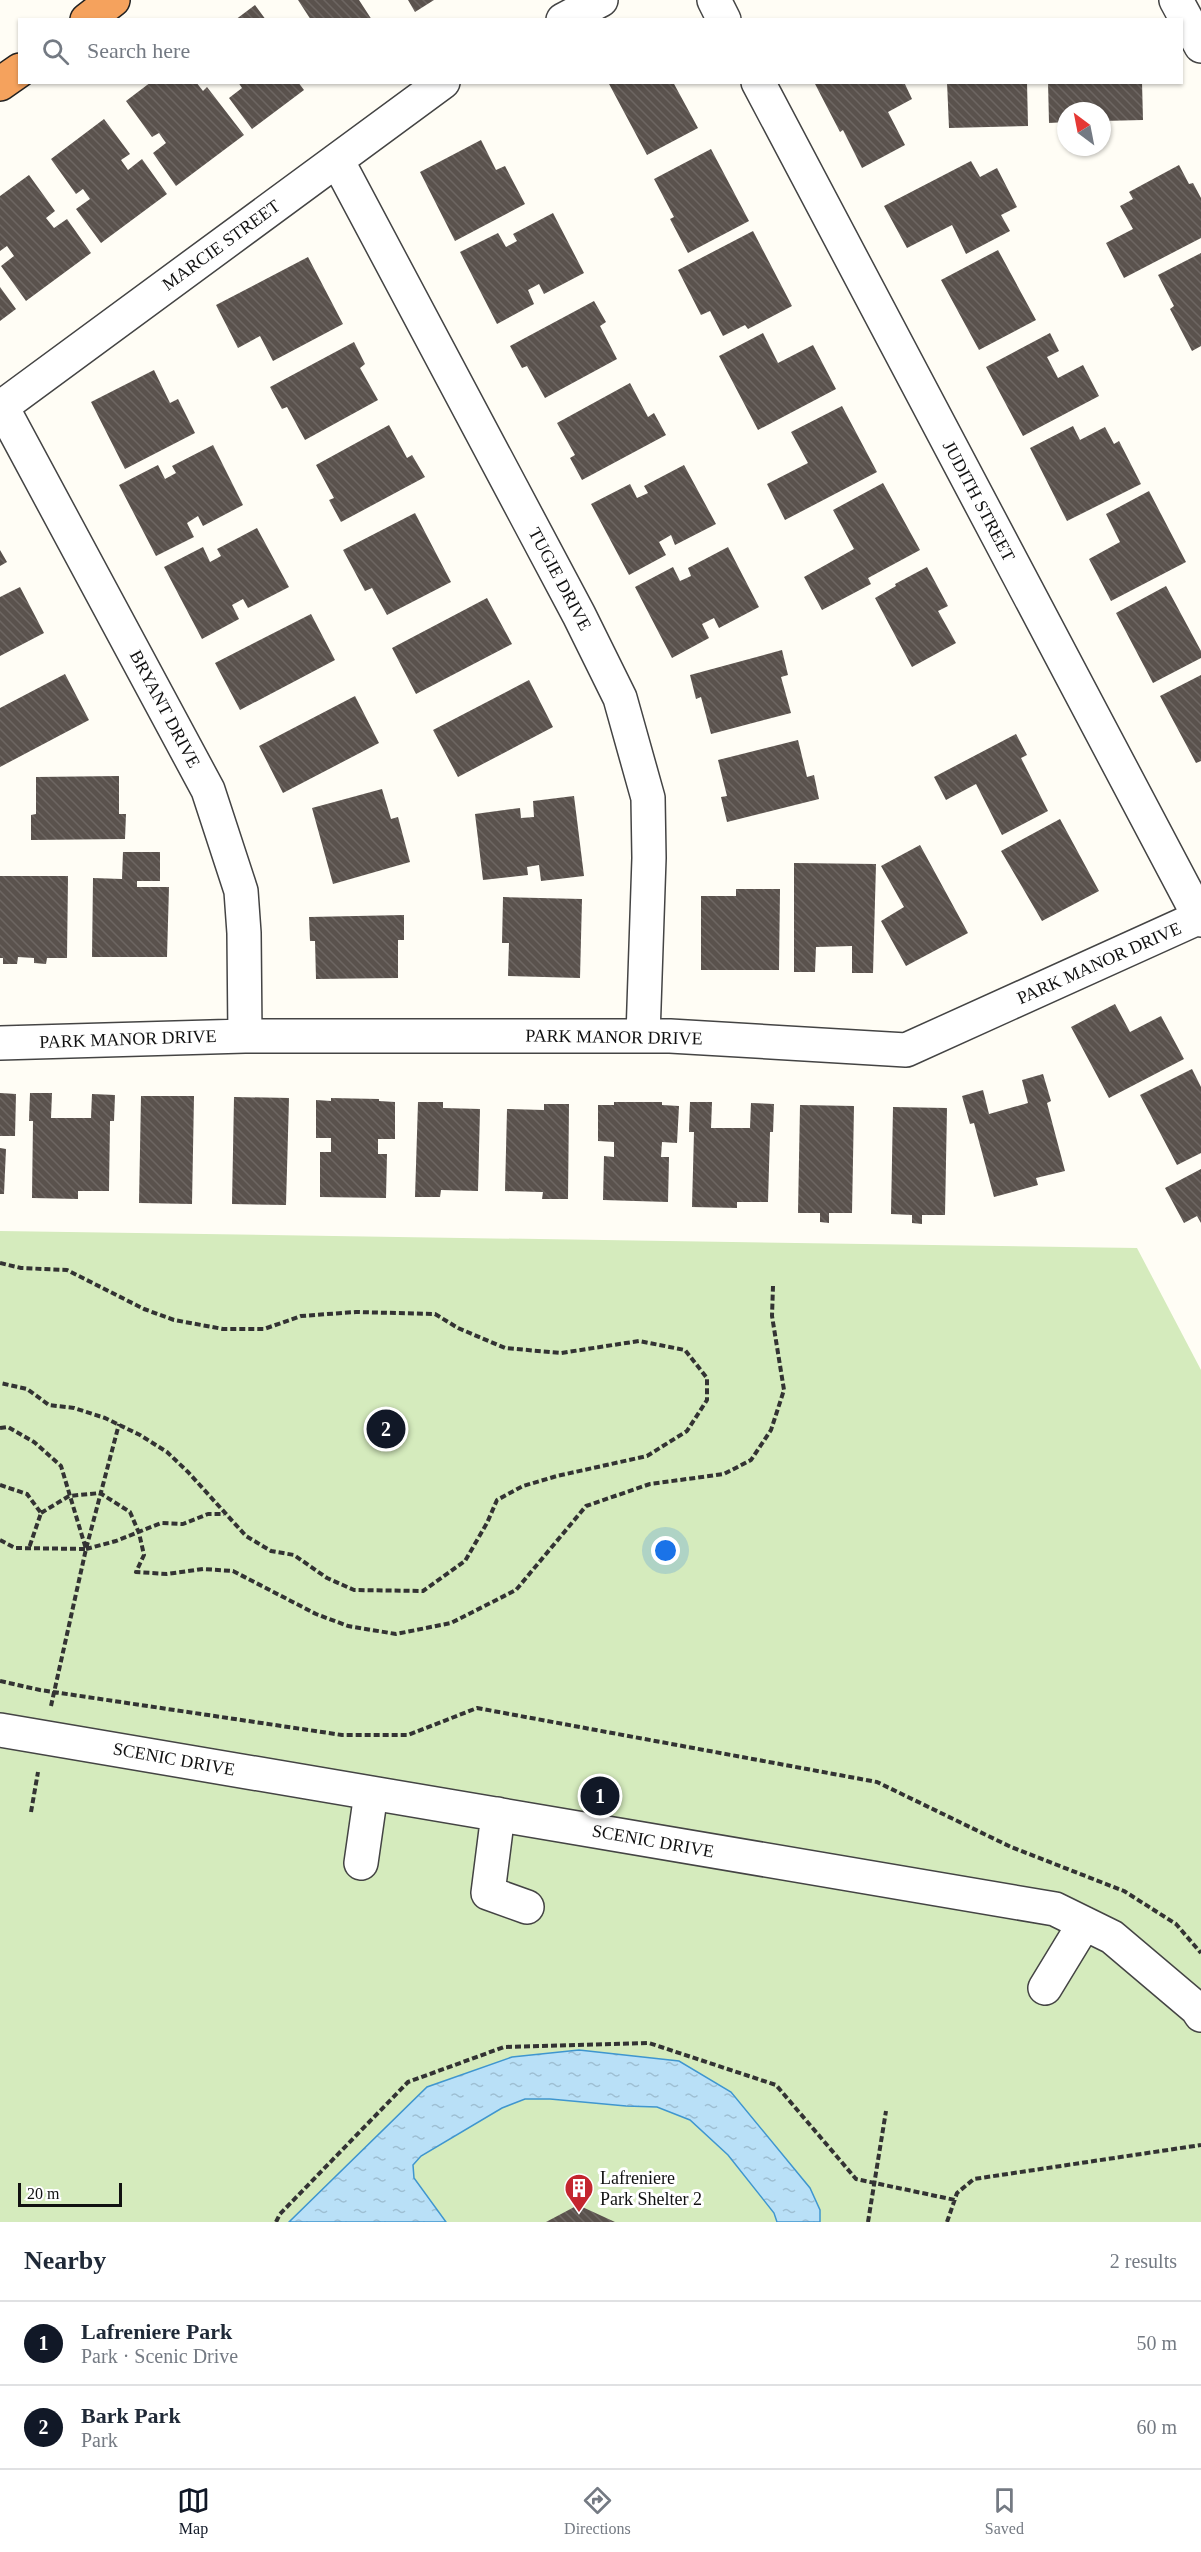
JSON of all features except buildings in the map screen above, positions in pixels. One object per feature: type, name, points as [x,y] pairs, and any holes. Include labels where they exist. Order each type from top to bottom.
[{"type":"highway","points":[[90,18],[113,0]]},
{"type":"highway","points":[[0,84],[18,71]]},
{"type":"street","points":[[567,18],[601,0]]},
{"type":"street","points":[[714,0],[723,18]]},
{"type":"street","points":[[1176,0],[1201,46]]},
{"type":"street","name":"MARCIE STREET","points":[[1,407],[440,84]]},
{"type":"street","name":"JUDITH STREET","points":[[759,84],[1200,919]]},
{"type":"street","name":"TUGIE DRIVE","points":[[338,160],[579,615],[620,698],[648,798],[649,858],[643,1036]]},
{"type":"street","name":"BRYANT DRIVE","points":[[1,407],[208,790],[241,891],[244,933],[244,1036]]},
{"type":"street","name":"PARK MANOR DRIVE","points":[[0,1042],[244,1036],[643,1036],[906,1050],[1200,919]]},
{"type":"street","name":"SCENIC DRIVE","points":[[0,1730],[1054,1909],[1112,1937],[1197,2009],[1201,2015]]},
{"type":"street","points":[[361,1863],[371,1793]]},
{"type":"street","points":[[498,1814],[489,1893],[527,1907]]},
{"type":"street","points":[[1045,1988],[1084,1924]]},
{"type":"path","points":[[0,1263],[21,1268],[67,1270],[144,1309],[174,1320],[223,1329],[264,1329],[301,1316],[345,1313],[435,1314],[458,1328],[505,1348],[561,1353],[639,1341],[685,1350],[707,1378],[707,1400],[687,1431],[647,1456],[557,1476],[523,1486],[497,1500],[487,1523],[465,1561],[423,1591],[354,1590],[327,1578],[294,1555],[271,1551],[246,1536],[167,1452],[119,1424],[75,1408],[50,1405],[27,1389],[0,1383]]},
{"type":"path","points":[[29,1548],[41,1512],[69,1496],[100,1493],[130,1512],[139,1533],[144,1555],[136,1572],[167,1574],[203,1569],[233,1571],[316,1614],[348,1626],[396,1634],[451,1623],[516,1590],[586,1506],[650,1484],[724,1474],[752,1460],[771,1430],[784,1390],[772,1316],[774,1286]]},
{"type":"path","points":[[31,1812],[54,1692],[86,1549],[119,1424]]},
{"type":"path","points":[[0,1428],[8,1427],[34,1442],[61,1466],[86,1549]]},
{"type":"path","points":[[0,1485],[27,1494],[41,1512]]},
{"type":"path","points":[[0,1540],[15,1548],[86,1549],[139,1533],[161,1523],[183,1524],[208,1514],[224,1514]]},
{"type":"path","points":[[0,1681],[54,1692],[342,1735],[408,1735],[477,1708],[877,1782],[1011,1847],[1124,1891],[1176,1924],[1201,1953]]},
{"type":"path","points":[[276,2222],[280,2214],[408,2082],[504,2047],[649,2043],[776,2085],[855,2179],[955,2200]]},
{"type":"path","points":[[868,2222],[886,2111]]},
{"type":"path","points":[[947,2222],[957,2193],[974,2179],[1201,2145]]},
{"type":"green space","points":[[0,1231],[1137,1248],[1201,1370],[1201,2222],[0,2222]]},
{"type":"water","points":[[579,2050],[679,2061],[731,2092],[810,2188],[820,2210],[820,2222],[777,2222],[774,2213],[728,2155],[690,2120],[657,2107],[525,2099],[502,2108],[421,2156],[413,2165],[414,2178],[446,2222],[289,2222],[427,2087],[512,2057]]},
{"type":"place","name":"Bark Park","points":[[386,1429]]},
{"type":"place","name":"Lafreniere Park","points":[[600,1796]]},
{"type":"place","name":"Lafreniere Park Shelter 2","points":[[579,2214]]}]
